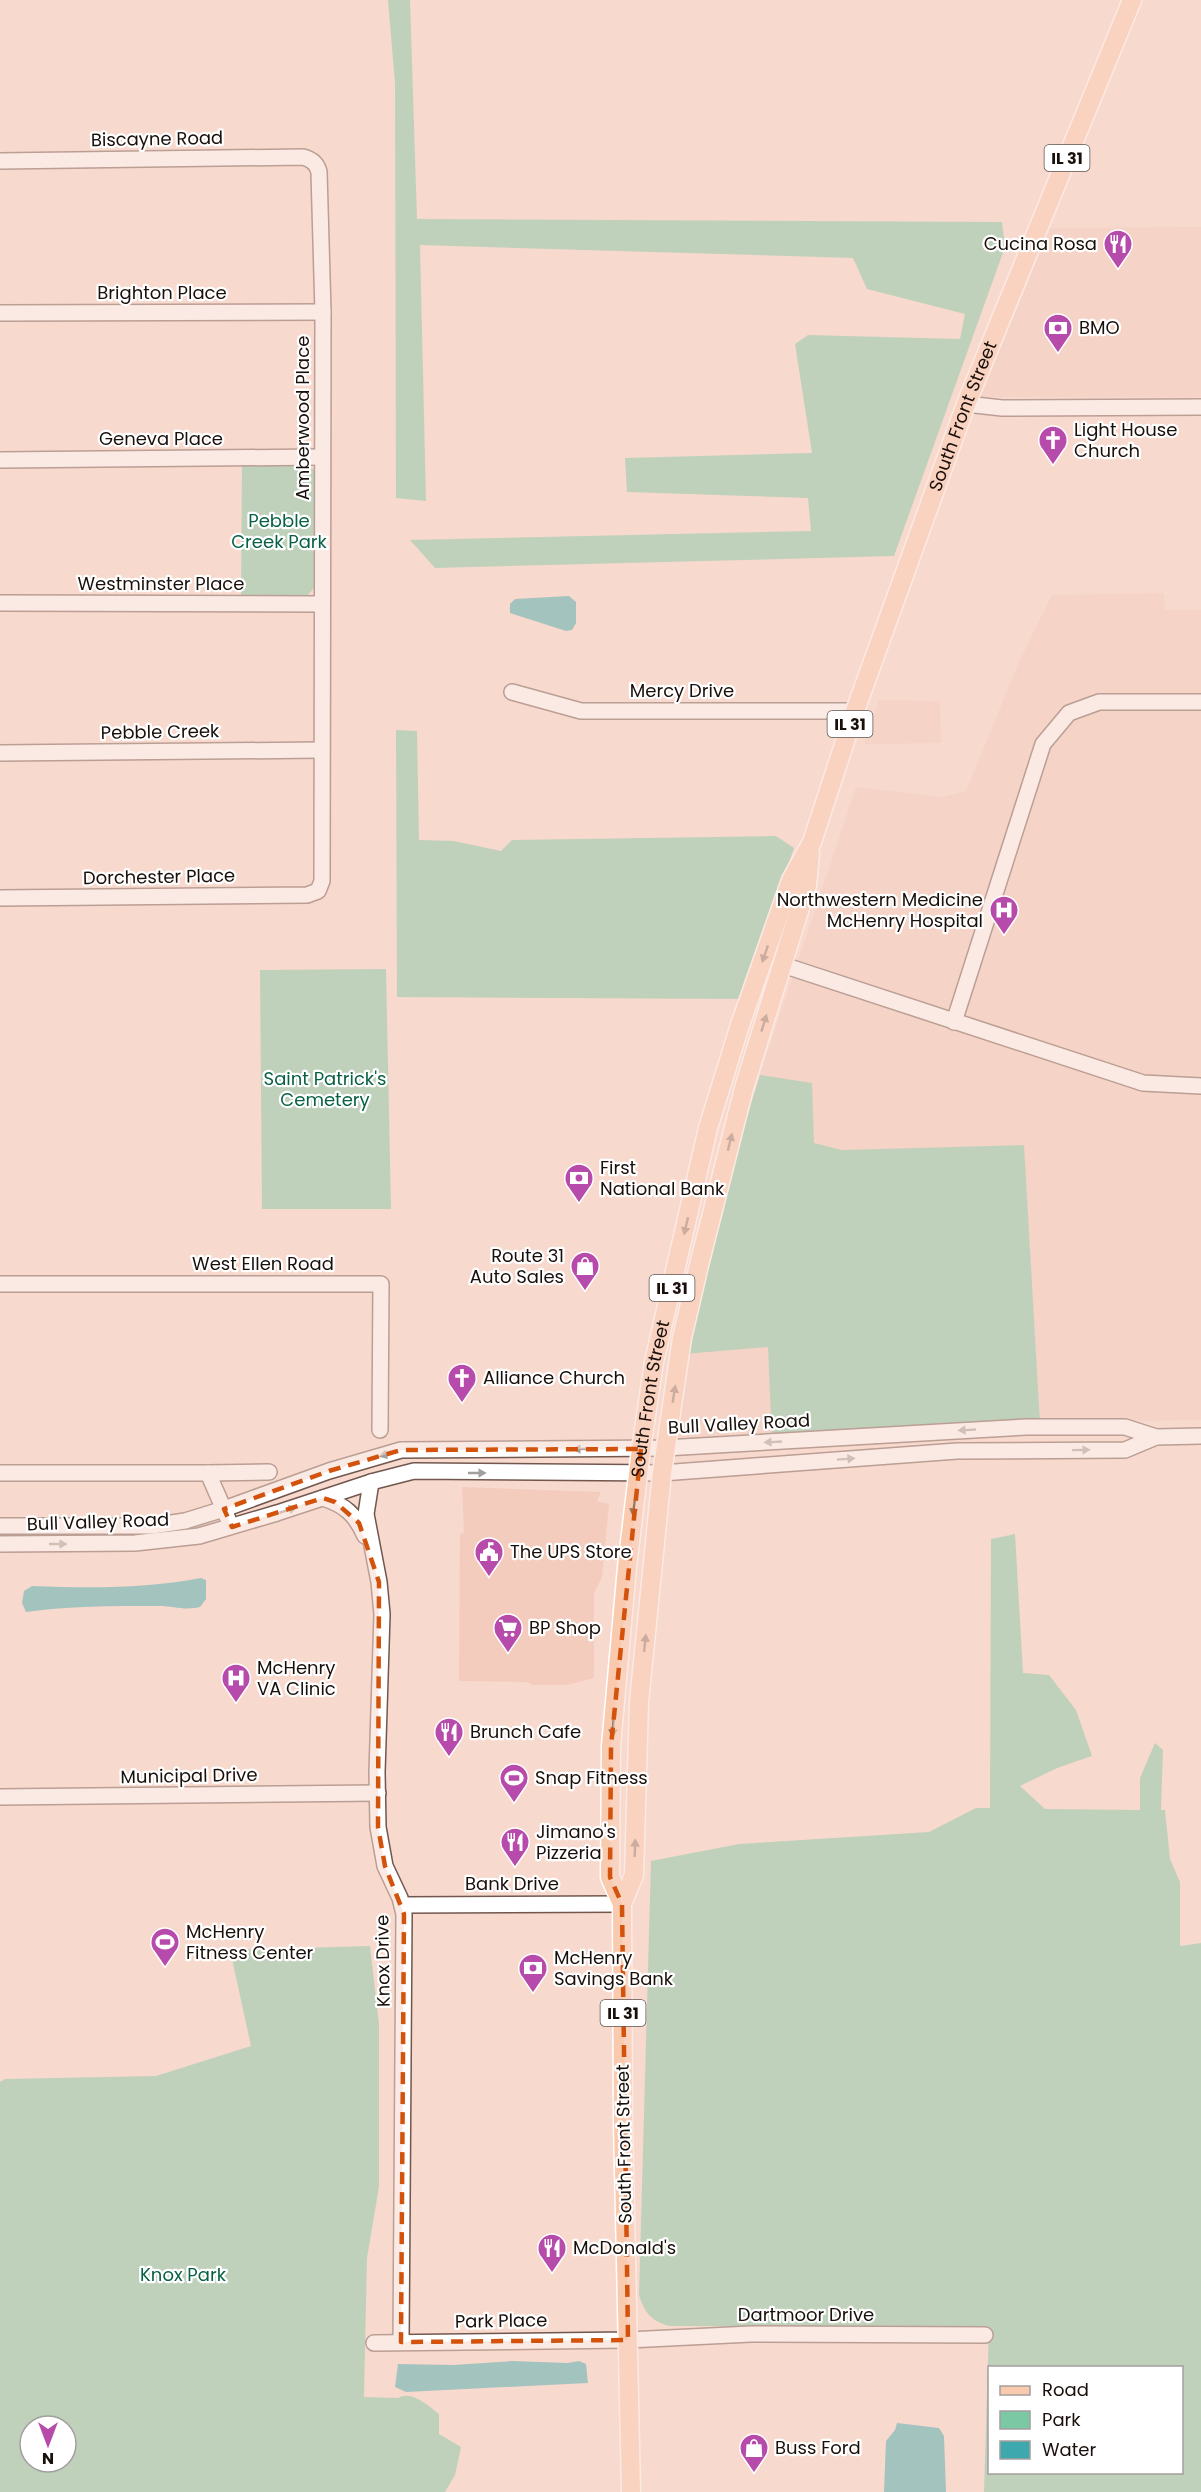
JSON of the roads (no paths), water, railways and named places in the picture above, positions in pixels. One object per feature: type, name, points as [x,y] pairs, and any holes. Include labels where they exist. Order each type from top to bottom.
[{"type":"main road","name":"South Front Street","points":[[622,1904],[610,1876],[611,1746],[616,1670],[638,1473],[654,1362],[708,1128],[740,1025],[791,880],[812,842],[855,711],[966,404],[1132,0]]},
{"type":"main road","name":"South Front Street","points":[[631,2492],[623,2122],[622,1904],[634,1875],[639,1702],[662,1473],[682,1338],[700,1261],[744,1088],[807,885],[812,842]]},
{"type":"street","name":"Biscayne Road","points":[[0,161],[303,157],[314,162]]},
{"type":"street","name":"Amberwood Place","points":[[314,162],[319,172],[323,312],[322,881],[318,891]]},
{"type":"street","name":"Brighton Place","points":[[0,313],[323,312]]},
{"type":"street","points":[[966,404],[1002,408],[1201,407]]},
{"type":"street","name":"Geneva Place","points":[[0,459],[322,457]]},
{"type":"street","name":"Westminster Place","points":[[0,603],[322,604]]},
{"type":"street","name":"Mercy Drive","points":[[512,692],[581,711],[855,711]]},
{"type":"street","points":[[954,1022],[1043,744],[1069,713],[1099,702],[1201,702]]},
{"type":"street","name":"Pebble Creek","points":[[0,753],[321,750]]},
{"type":"street","name":"Dorchester Place","points":[[0,898],[307,895],[318,891]]},
{"type":"street","points":[[783,965],[1143,1083],[1201,1086]]},
{"type":"street","name":"West Ellen Road","points":[[0,1284],[381,1284],[380,1430]]},
{"type":"street","name":"Bull Valley Road","points":[[0,1526],[152,1526],[185,1521],[401,1450],[641,1449],[1026,1427],[1125,1427],[1156,1437],[1201,1436]]},
{"type":"street","name":"Bull Valley Road","points":[[0,1544],[135,1543],[199,1536],[371,1482],[414,1472],[662,1473],[957,1451],[1125,1450],[1156,1437]]},
{"type":"street","points":[[0,1473],[269,1472]]},
{"type":"street","points":[[208,1473],[232,1527]]},
{"type":"street","name":"Knox Drive","points":[[371,1482],[365,1508],[380,1582],[382,1614],[378,1827],[385,1866],[402,1905],[404,1963],[401,2342]]},
{"type":"street","name":"Knox Drive","points":[[323,1498],[340,1504],[353,1515],[372,1549]]},
{"type":"street","name":"Municipal Drive","points":[[0,1797],[378,1793]]},
{"type":"street","name":"Bank Drive","points":[[402,1905],[622,1904]]},
{"type":"street","name":"Dartmoor Drive","points":[[628,2340],[751,2334],[985,2335]]},
{"type":"street","name":"Park Place","points":[[374,2343],[628,2340]]},
{"type":"water","points":[[569,596],[576,602],[576,623],[572,630],[566,631],[510,613],[510,604],[515,599]]},
{"type":"water","points":[[201,1578],[206,1580],[206,1599],[200,1607],[194,1608],[107,1606],[26,1612],[22,1603],[24,1591],[32,1586],[117,1587]]},
{"type":"water","points":[[512,2361],[568,2363],[579,2361],[586,2364],[588,2383],[406,2392],[395,2387],[398,2364],[454,2365]]},
{"type":"water","points":[[897,2423],[939,2428],[944,2436],[946,2492],[884,2492],[886,2441],[895,2430]]},
{"type":"place","name":"Cucina Rosa","points":[[1118,270]]},
{"type":"place","name":"BMO","points":[[1058,354]]},
{"type":"place","name":"Light House Church","points":[[1053,466]]},
{"type":"place","name":"Northwestern Medicine McHenry Hospital","points":[[1004,936]]},
{"type":"place","name":"First National Bank","points":[[579,1204]]},
{"type":"place","name":"Route 31 Auto Sales","points":[[585,1292]]},
{"type":"place","name":"Alliance Church","points":[[462,1404]]},
{"type":"place","name":"The UPS Store","points":[[489,1578]]},
{"type":"place","name":"BP Shop","points":[[508,1654]]},
{"type":"place","name":"McHenry VA Clinic","points":[[236,1704]]},
{"type":"place","name":"Brunch Cafe","points":[[449,1758]]},
{"type":"place","name":"Snap Fitness","points":[[514,1804]]},
{"type":"place","name":"Jimano's Pizzeria","points":[[515,1868]]},
{"type":"place","name":"McHenry Fitness Center","points":[[165,1968]]},
{"type":"place","name":"McHenry Savings Bank","points":[[533,1994]]},
{"type":"place","name":"McDonald's","points":[[552,2274]]},
{"type":"place","name":"Buss Ford","points":[[754,2474]]},
{"type":"park label","name":"Pebble Creek Park","points":[[279,531]]},
{"type":"park label","name":"Saint Patrick's Cemetery","points":[[325,1089]]},
{"type":"park label","name":"Knox Park","points":[[183,2275]]}]
